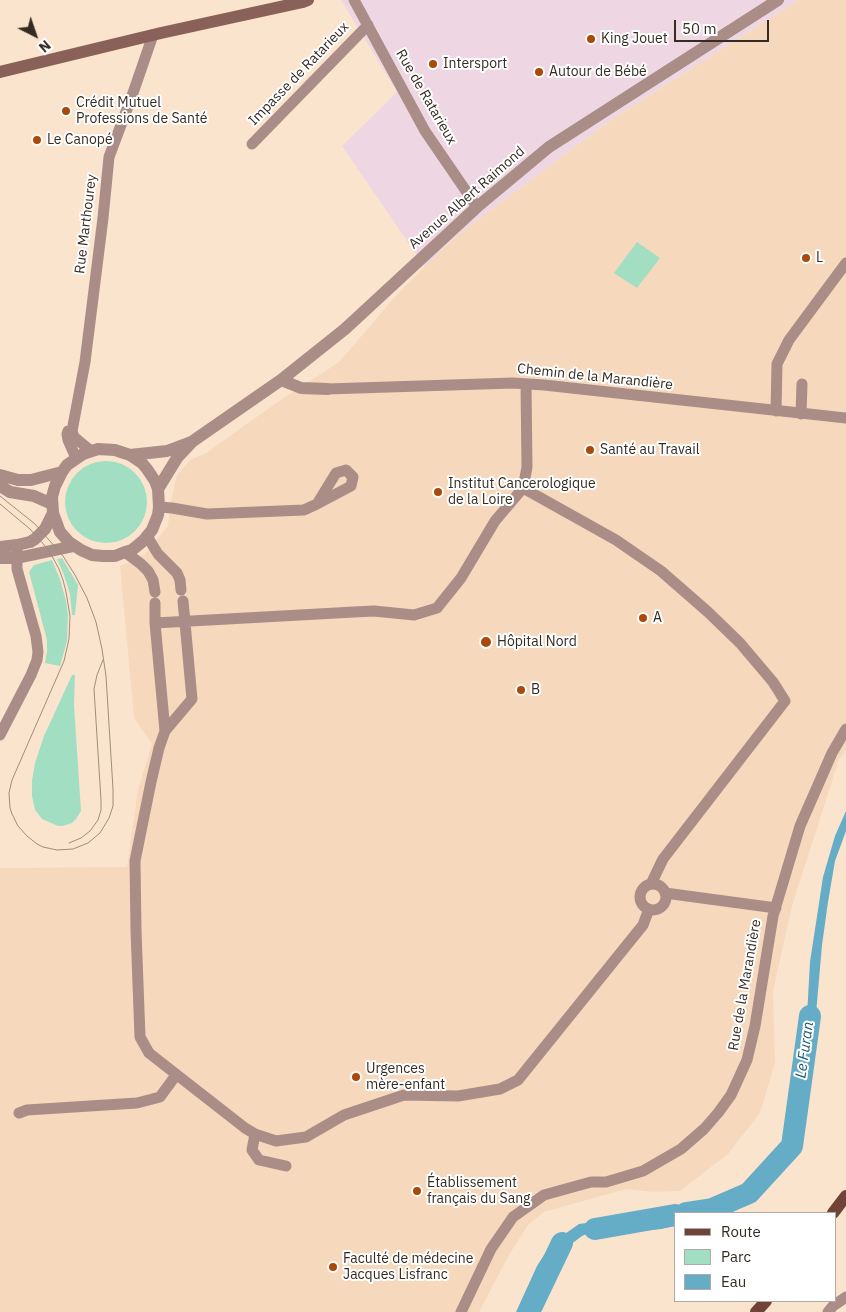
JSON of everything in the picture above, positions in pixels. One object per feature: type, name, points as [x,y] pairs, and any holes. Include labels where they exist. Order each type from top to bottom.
[{"type":"main road","points":[[263,11],[282,0]]},
{"type":"main road","points":[[0,72],[308,0]]},
{"type":"main road","points":[[834,1212],[846,1196]]},
{"type":"main road","points":[[756,1312],[765,1302]]},
{"type":"street","name":"Rue de Ratarieux","points":[[354,0],[425,131],[477,207]]},
{"type":"street","name":"Avenue Albert Raimond","points":[[158,488],[177,458],[193,441],[281,380],[345,330],[477,207],[549,147],[778,0]]},
{"type":"street","name":"Impasse de Ratarieux","points":[[252,144],[368,25]]},
{"type":"street","name":"Rue Marthourey","points":[[76,458],[67,436],[74,423],[85,362],[109,157],[153,35]]},
{"type":"street","points":[[776,411],[777,364],[789,340],[846,263]]},
{"type":"street","name":"Chemin de la Marandière","points":[[281,380],[301,388],[327,389],[513,383],[846,418]]},
{"type":"street","points":[[155,622],[374,611],[414,615],[437,608],[461,578],[495,521],[523,488],[527,467],[526,384]]},
{"type":"street","points":[[802,384],[802,414]]},
{"type":"street","points":[[74,423],[73,436],[91,451]]},
{"type":"street","name":"Avenue Albert Raimond","points":[[130,455],[167,451],[193,441]]},
{"type":"street","points":[[107,449],[130,455],[142,463],[158,488],[159,507],[155,522],[147,536],[137,546],[125,552],[114,556],[98,556],[87,553],[74,546],[60,532],[53,508],[52,497],[55,486],[62,472],[76,458],[91,451],[107,449]]},
{"type":"street","points":[[0,475],[18,480],[31,480],[62,472]]},
{"type":"street","points":[[0,486],[10,492],[34,496],[53,508]]},
{"type":"street","points":[[523,488],[616,540],[661,571],[740,643],[773,682],[785,701],[663,859],[652,884]]},
{"type":"street","points":[[159,507],[207,514],[304,510],[317,504]]},
{"type":"street","points":[[17,552],[45,529],[53,508]]},
{"type":"street","points":[[147,536],[158,554],[177,573],[180,580],[192,699],[165,731],[159,748],[135,861],[140,1037],[149,1053],[245,1128],[255,1134],[276,1141],[306,1137],[344,1115],[404,1096],[458,1096],[500,1089],[518,1080],[643,926],[649,909]]},
{"type":"street","points":[[0,558],[17,552],[74,546]]},
{"type":"street","points":[[0,547],[17,552]]},
{"type":"street","points":[[0,735],[31,675],[38,652],[36,636],[18,569],[17,552]]},
{"type":"street","points":[[125,552],[148,571],[153,580],[165,731]]},
{"type":"street","name":"Rue de la Marandière","points":[[461,1312],[491,1249],[513,1216],[544,1195],[591,1182],[606,1182],[643,1170],[680,1149],[704,1129],[731,1095],[747,1060],[755,1026],[773,916],[800,826],[832,753],[845,732]]},
{"type":"street","points":[[652,884],[659,885],[665,893],[666,899],[658,909],[649,909],[643,905],[640,897],[640,893],[644,888],[652,884]]},
{"type":"street","points":[[665,893],[776,908]]},
{"type":"street","points":[[19,1113],[27,1110],[137,1103],[160,1096],[176,1075]]},
{"type":"street","points":[[255,1134],[252,1150],[259,1160],[286,1166]]},
{"type":"street","points":[[828,1312],[846,1296]]},
{"type":"shaded area","points":[[341,0],[799,0],[611,120],[454,238],[425,267],[342,146],[397,92]]},
{"type":"shaded area","name":"Hôpital Nord","points":[[799,0],[846,0],[846,751],[840,758],[834,775],[792,906],[773,991],[775,1063],[760,1113],[728,1154],[680,1191],[653,1192],[626,1189],[544,1212],[528,1225],[509,1255],[479,1312],[0,1312],[0,868],[127,867],[138,790],[152,744],[134,718],[120,566],[144,555],[168,526],[170,505],[177,475],[190,460],[206,453],[279,401],[339,362],[401,290],[454,238],[611,120]]},
{"type":"green space","points":[[637,242],[660,258],[637,288],[614,273]]},
{"type":"green space","points":[[106,461],[122,464],[135,473],[144,486],[147,502],[144,518],[135,531],[122,540],[106,543],[90,540],[77,531],[68,518],[65,502],[68,486],[77,473],[90,464]]},
{"type":"green space","points":[[62,558],[78,585],[75,615],[72,615],[70,594],[57,559]]},
{"type":"green space","points":[[52,560],[60,579],[68,615],[67,641],[60,666],[45,663],[47,640],[29,572],[34,565]]},
{"type":"green space","points":[[72,675],[75,675],[74,705],[81,811],[72,823],[58,826],[42,819],[35,810],[32,796],[32,780],[35,763],[44,736]]},
{"type":"water","points":[[846,811],[846,831],[835,861],[822,945],[812,1080],[796,1150],[786,1167],[769,1185],[749,1199],[724,1205],[714,1212],[692,1212],[704,1209],[738,1190],[765,1178],[784,1153],[799,1107],[804,1070],[810,962],[823,877],[835,836]]},
{"type":"water","points":[[674,1217],[674,1226],[661,1229],[629,1232],[600,1228],[582,1236],[566,1248],[554,1262],[536,1294],[531,1312],[516,1312],[537,1266],[546,1252],[562,1236],[579,1224],[609,1220],[632,1225]]},
{"type":"waterway","name":"Le Furan","points":[[692,1212],[712,1209],[749,1193],[792,1146],[810,1016]]},
{"type":"waterway","name":"Le Furan","points":[[595,1229],[674,1215]]},
{"type":"waterway","name":"Le Furan","points":[[529,1312],[562,1243]]},
{"type":"tram line","points":[[0,496],[35,524],[63,556],[87,598],[96,622],[102,649],[106,676],[113,806],[109,818],[100,833],[88,843],[73,849],[57,850],[37,844],[18,826],[10,808],[9,793],[12,780],[64,661],[69,639],[70,616],[63,580],[53,558],[30,529],[0,504]]},
{"type":"tram line","points":[[69,843],[81,838],[90,831],[98,820],[101,810],[94,689],[103,660]]},
{"type":"place","name":"King Jouet","points":[[591,39]]},
{"type":"place","name":"Intersport","points":[[433,64]]},
{"type":"place","name":"Autour de Bébé","points":[[539,72]]},
{"type":"place","name":"Crédit Mutuel Professions de Santé","points":[[66,111]]},
{"type":"place","name":"Le Canopé","points":[[37,140]]},
{"type":"place","name":"L","points":[[806,258]]},
{"type":"place","name":"Santé au Travail","points":[[590,450]]},
{"type":"place","name":"Institut Cancerologique de la Loire","points":[[438,492]]},
{"type":"place","name":"A","points":[[643,618]]},
{"type":"place","name":"Hôpital Nord","points":[[486,642]]},
{"type":"place","name":"B","points":[[521,690]]},
{"type":"place","name":"Urgences mère-enfant","points":[[356,1077]]},
{"type":"place","name":"Établissement français du Sang","points":[[417,1191]]},
{"type":"place","name":"Faculté de médecine Jacques Lisfranc","points":[[333,1267]]}]
